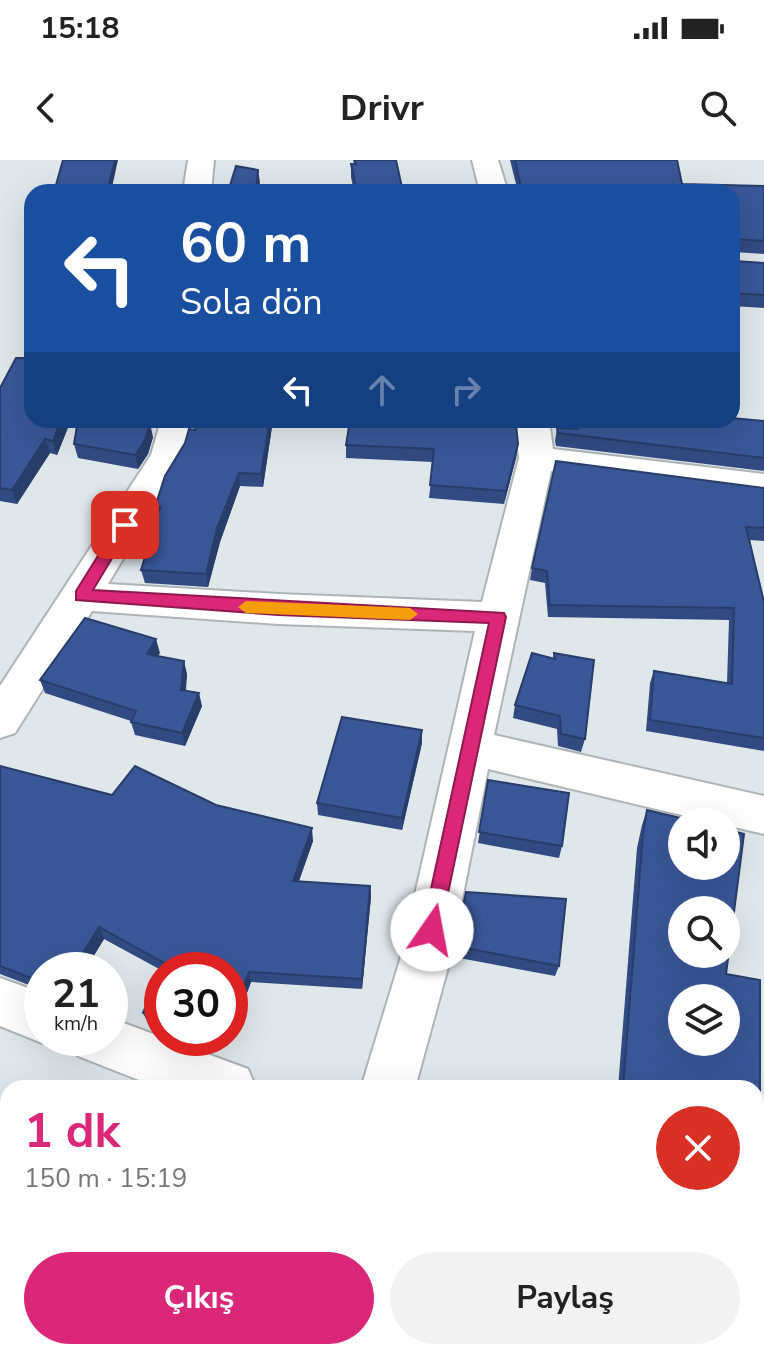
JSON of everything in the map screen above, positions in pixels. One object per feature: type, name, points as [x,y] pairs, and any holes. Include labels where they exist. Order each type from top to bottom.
[{"type":"street","points":[[198,184],[201,160]]},
{"type":"street","points":[[485,160],[492,184]]},
{"type":"street","points":[[0,721],[168,455],[176,428]]},
{"type":"street","points":[[390,1080],[425,960],[535,439],[737,485],[764,486]]},
{"type":"street","points":[[81,596],[278,609],[498,617]]},
{"type":"street","points":[[472,748],[764,815]]},
{"type":"street","points":[[0,1002],[24,1011]]},
{"type":"street","points":[[128,1050],[208,1080]]},
{"type":"building","points":[[63,160],[115,160],[109,184],[56,184]]},
{"type":"building","points":[[355,160],[396,160],[401,184],[355,184],[351,164],[356,164]]},
{"type":"building","points":[[515,160],[677,160],[682,184],[520,184]]},
{"type":"building","points":[[236,166],[258,170],[257,184],[230,184]]},
{"type":"building","points":[[740,185],[764,186],[764,241],[740,239]]},
{"type":"building","points":[[740,261],[764,263],[764,295],[740,294]]},
{"type":"building","points":[[16,358],[24,358],[24,428],[58,428],[53,441],[45,439],[12,490],[0,488],[0,388]]},
{"type":"building","points":[[740,419],[764,421],[764,458],[558,433],[557,428],[740,428]]},
{"type":"building","points":[[77,428],[149,428],[135,455],[74,444]]},
{"type":"building","points":[[269,428],[261,474],[239,473],[217,528],[206,574],[141,570],[160,507],[155,507],[165,476],[185,443],[189,429]]},
{"type":"building","points":[[349,428],[516,428],[518,444],[506,491],[430,485],[434,449],[346,445]]},
{"type":"building","points":[[556,461],[764,488],[764,528],[746,527],[764,602],[764,738],[650,720],[654,671],[732,684],[734,608],[550,605],[547,571],[532,568]]},
{"type":"building","points":[[85,618],[156,639],[147,654],[184,661],[181,690],[199,693],[182,733],[131,722],[136,711],[40,680]]},
{"type":"building","points":[[532,653],[555,659],[554,653],[594,660],[585,739],[561,734],[560,716],[515,705]]},
{"type":"building","points":[[342,717],[422,730],[402,818],[317,803]]},
{"type":"building","points":[[0,766],[112,795],[135,766],[216,805],[312,828],[293,881],[370,886],[362,979],[249,972],[248,975],[248,952],[144,952],[99,927],[83,952],[24,952],[24,975],[0,966]]},
{"type":"building","points":[[488,780],[569,793],[562,846],[479,832]]},
{"type":"building","points":[[647,810],[668,815],[668,880],[738,880],[736,896],[668,896],[668,968],[727,968],[726,974],[760,980],[760,1080],[624,1080]]},
{"type":"building","points":[[740,833],[744,834],[740,865]]},
{"type":"building","points":[[466,892],[566,899],[559,966],[455,946]]},
{"type":"slow traffic","points":[[246,607],[410,614]]},
{"type":"route","points":[[125,525],[81,596],[278,609],[498,617],[432,930]]}]
